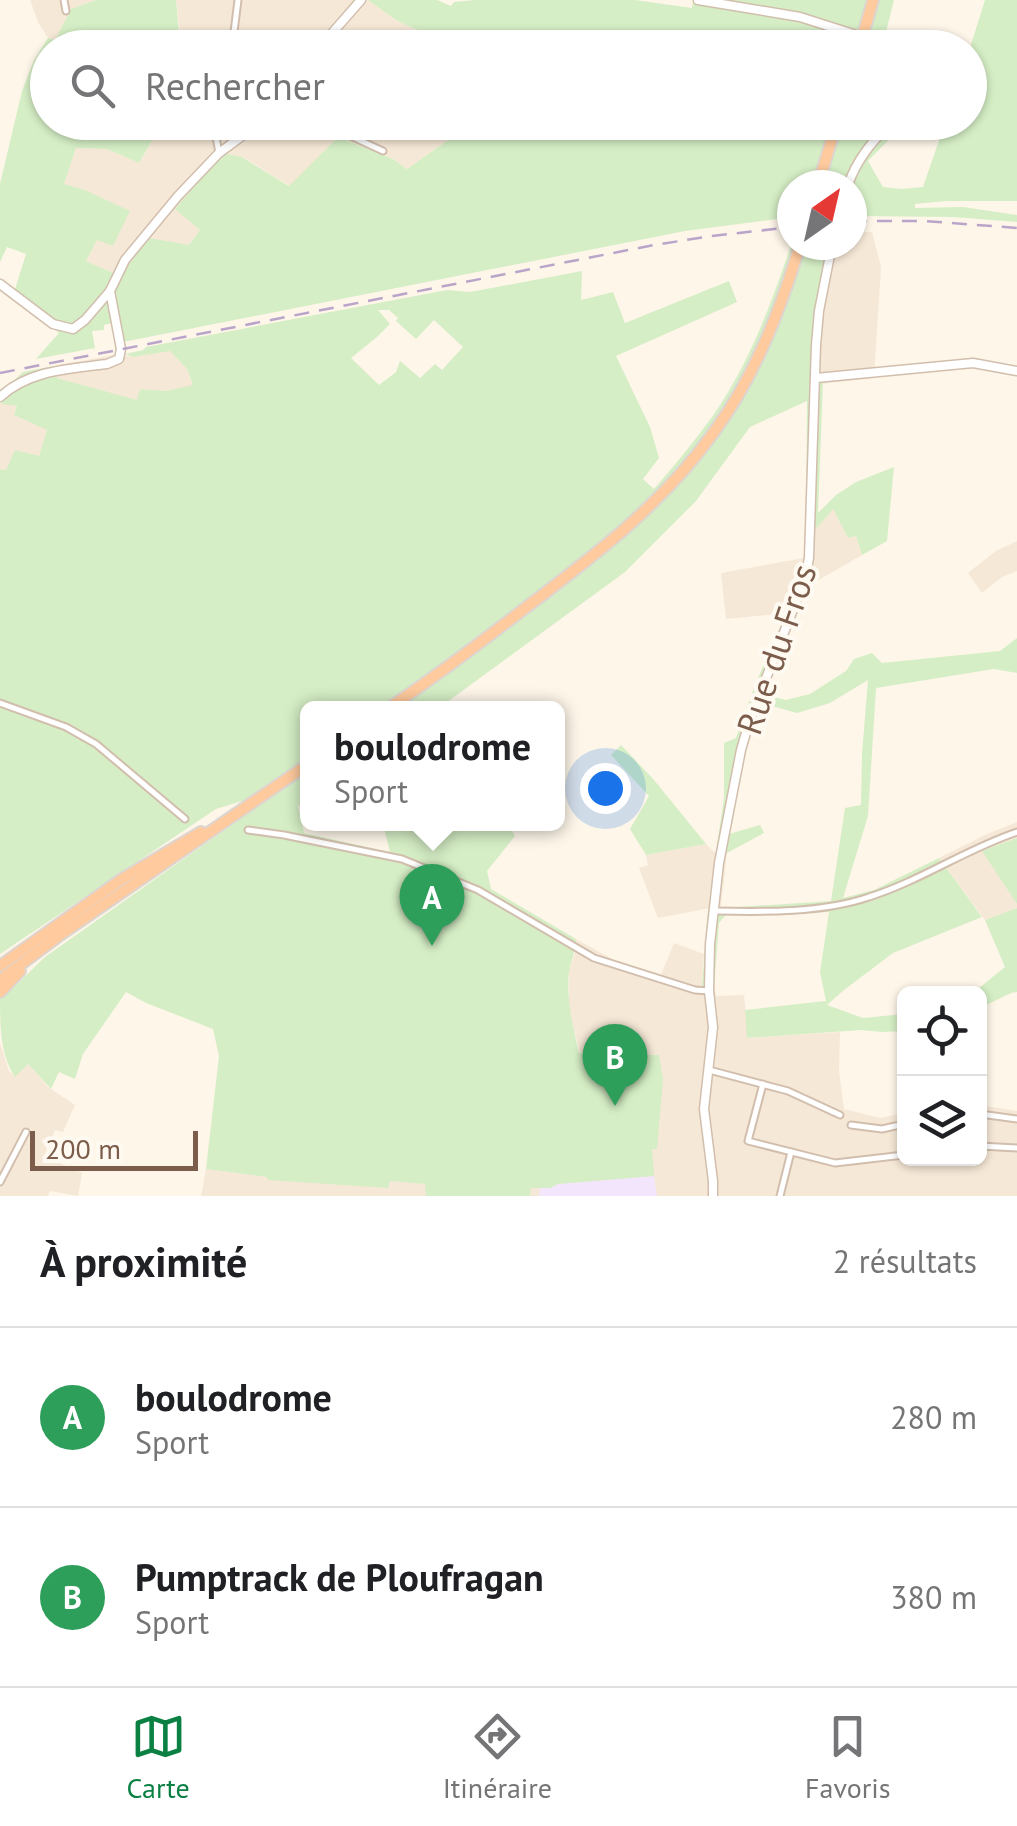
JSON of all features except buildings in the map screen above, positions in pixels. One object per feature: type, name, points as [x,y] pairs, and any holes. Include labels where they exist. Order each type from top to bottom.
[{"type":"highway","points":[[864,30],[873,0]]},
{"type":"highway","points":[[822,170],[831,140]]},
{"type":"highway","points":[[400,701],[603,549],[683,471],[715,432],[747,380],[771,330],[795,260]]},
{"type":"highway","points":[[0,980],[300,770]]},
{"type":"highway","points":[[0,962],[44,929],[250,804]]},
{"type":"highway","points":[[0,992],[94,913]]},
{"type":"street","points":[[64,0],[66,10]]},
{"type":"street","points":[[234,30],[238,0]]},
{"type":"street","points":[[335,30],[361,0]]},
{"type":"street","points":[[700,0],[800,17],[841,30]]},
{"type":"street","points":[[216,140],[219,153]]},
{"type":"street","points":[[0,284],[53,324],[73,329],[110,292],[125,260],[178,196],[236,140]]},
{"type":"street","points":[[356,140],[383,151]]},
{"type":"street","points":[[854,170],[874,140]]},
{"type":"street","name":"Rue du Fros","points":[[713,1196],[704,1109],[712,1027],[710,944],[719,863],[750,719],[810,558],[816,346],[828,260]]},
{"type":"street","points":[[0,397],[30,377],[108,364],[120,358],[110,292]]},
{"type":"street","points":[[816,378],[973,363],[1017,370]]},
{"type":"street","points":[[0,702],[82,735],[185,819]]},
{"type":"street","points":[[248,830],[402,858],[478,890],[594,958],[709,991]]},
{"type":"street","points":[[714,910],[826,908],[845,904],[873,896],[1017,832]]},
{"type":"street","points":[[710,1070],[788,1091],[840,1115]]},
{"type":"street","points":[[763,1084],[748,1141],[835,1164],[897,1156]]},
{"type":"street","points":[[987,1115],[1017,1118]]},
{"type":"street","points":[[851,1125],[882,1129],[897,1126]]},
{"type":"street","points":[[0,1182],[26,1132]]},
{"type":"street","points":[[987,1146],[1017,1148]]},
{"type":"street","points":[[780,1196],[792,1152]]},
{"type":"shaded area","points":[[30,0],[96,0],[71,9],[60,30],[43,30]]},
{"type":"shaded area","points":[[176,0],[368,0],[417,30],[189,30],[180,30]]},
{"type":"shaded area","points":[[152,140],[335,140],[290,186],[243,157],[175,208],[200,230],[189,245],[120,276],[86,261],[97,240],[64,184],[76,148],[107,149],[139,163]]},
{"type":"shaded area","points":[[346,140],[448,140],[407,169],[393,159]]},
{"type":"shaded area","points":[[867,232],[872,232],[881,267],[874,378],[811,385],[815,304],[825,298],[834,260],[867,260]]},
{"type":"shaded area","points":[[170,350],[187,369],[193,386],[166,391],[140,389],[138,401],[56,378],[54,366],[118,354],[133,357]]},
{"type":"shaded area","points":[[0,402],[17,406],[14,415],[47,429],[39,457],[6,470],[0,469]]},
{"type":"shaded area","points":[[833,509],[848,538],[856,536],[862,555],[810,585],[798,612],[726,619],[721,573],[804,558],[806,530],[818,527]]},
{"type":"shaded area","points":[[1017,541],[1017,571],[982,593],[968,573],[996,551]]},
{"type":"shaded area","points":[[1017,822],[1017,838],[983,851],[1017,908],[985,920],[939,858]]},
{"type":"shaded area","points":[[706,844],[714,852],[727,853],[721,906],[658,918],[639,868],[648,865],[646,855]]},
{"type":"shaded area","points":[[576,939],[614,960],[660,977],[674,943],[704,954],[702,985],[714,987],[716,996],[744,995],[748,1038],[840,1032],[839,1071],[844,1109],[880,1118],[897,1114],[897,1166],[987,1166],[987,1106],[1017,1111],[1017,1196],[530,1196],[531,1188],[550,1188],[652,1148],[658,1055],[580,1053],[569,1011],[569,969]]},
{"type":"shaded area","points":[[0,1043],[9,1071],[15,1076],[28,1064],[48,1087],[75,1105],[63,1132],[55,1130],[44,1156],[82,1173],[78,1196],[50,1191],[48,1196],[0,1196]]},
{"type":"shaded area","points":[[206,1169],[268,1179],[388,1187],[389,1181],[426,1184],[426,1196],[201,1196]]},
{"type":"shaded area","points":[[654,1176],[657,1196],[539,1196],[540,1188],[557,1184]]},
{"type":"green space","points":[[96,0],[176,0],[179,30],[60,30],[71,9]]},
{"type":"green space","points":[[368,0],[437,0],[451,6],[454,2],[475,0],[635,0],[692,8],[693,0],[894,0],[886,30],[417,30]]},
{"type":"green space","points":[[985,0],[1017,0],[1017,201],[946,201],[915,204],[915,208],[963,207],[1017,215],[1017,222],[867,216],[867,170],[777,170],[777,219],[685,231],[123,342],[119,321],[104,325],[104,330],[92,331],[95,348],[36,359],[59,333],[12,299],[26,254],[7,247],[0,262],[0,184],[30,70],[30,140],[152,140],[139,163],[107,149],[76,148],[64,184],[130,211],[113,246],[97,240],[86,261],[120,276],[149,238],[189,245],[200,230],[175,209],[227,154],[242,157],[289,186],[335,140],[346,140],[393,159],[407,169],[448,140],[888,140],[868,161],[883,187],[923,187],[939,140],[987,140],[987,30],[976,30]]},
{"type":"green space","points":[[785,260],[834,260],[825,299],[815,304],[811,384],[823,382],[818,513],[856,482],[894,467],[887,541],[862,555],[856,536],[848,538],[833,509],[818,527],[806,530],[807,401],[750,427],[696,501],[625,572],[449,701],[300,701],[300,831],[390,852],[385,831],[512,831],[515,836],[487,871],[491,889],[576,939],[568,992],[579,1053],[659,1055],[663,1079],[657,1149],[652,1149],[654,1176],[531,1188],[530,1196],[426,1196],[425,1184],[390,1181],[388,1188],[268,1180],[206,1169],[219,1056],[213,1029],[126,992],[83,1054],[75,1079],[59,1072],[51,1089],[28,1064],[15,1077],[4,1050],[0,997],[45,957],[250,812],[242,801],[216,809],[0,954],[0,469],[6,470],[15,450],[39,456],[47,430],[14,415],[17,406],[2,404],[0,393],[23,372],[54,366],[57,378],[137,400],[140,389],[166,391],[193,385],[187,369],[170,351],[133,357],[125,354],[447,290],[470,292],[582,271],[581,300],[613,292],[625,323],[729,281],[737,302],[616,356],[650,427],[659,458],[643,479],[654,489],[698,436],[737,376]],"holes":[[[378,310],[389,310],[398,318],[396,321],[416,339],[434,320],[463,347],[442,370],[435,364],[420,378],[400,361],[396,372],[379,385],[351,358],[390,324]]]},
{"type":"green space","points":[[798,612],[765,695],[786,700],[810,694],[846,671],[854,659],[872,653],[882,663],[1000,651],[1017,638],[1017,673],[994,669],[876,688],[868,816],[843,898],[874,890],[939,858],[982,917],[893,953],[827,1005],[863,1018],[897,1015],[897,1031],[747,1038],[745,1010],[826,1001],[820,972],[829,912],[726,915],[719,923],[714,987],[702,986],[708,909],[831,901],[845,808],[861,805],[868,680],[830,703],[797,713],[761,703],[729,834],[760,825],[764,833],[727,853],[716,852],[724,798],[724,743],[736,738],[786,613]]},
{"type":"green space","points":[[621,745],[706,844],[646,855],[630,829],[649,796],[611,755]]},
{"type":"green space","points":[[1017,838],[1017,904],[982,851]]},
{"type":"green space","points":[[1017,908],[1017,992],[987,1005],[987,986],[982,986],[1005,967],[985,920]]},
{"type":"railway","points":[[867,221],[1017,228]]},
{"type":"railway","points":[[0,373],[654,245],[777,229]]},
{"type":"place","name":"boulodrome","points":[[432,946]]},
{"type":"place","name":"Pumptrack de Ploufragan","points":[[615,1106]]}]
